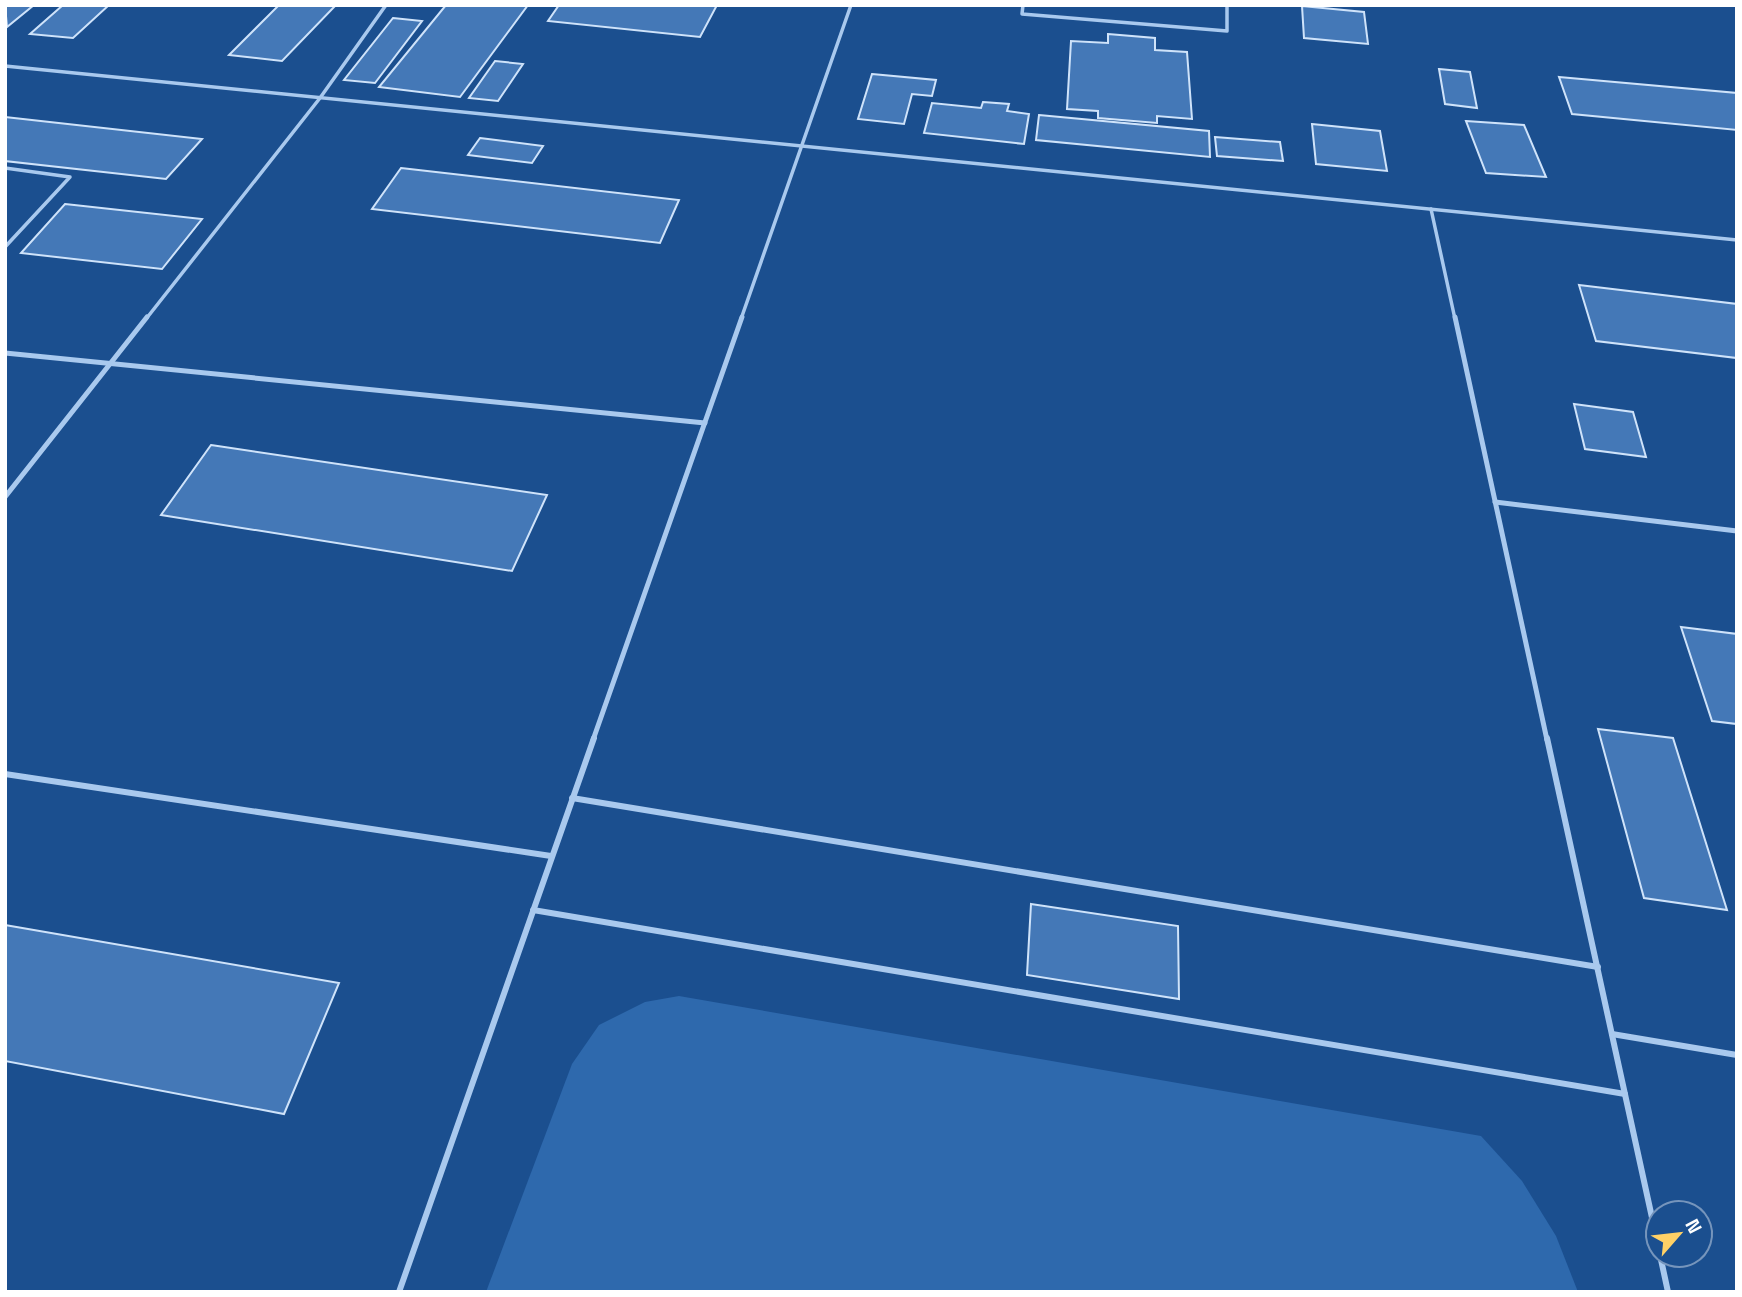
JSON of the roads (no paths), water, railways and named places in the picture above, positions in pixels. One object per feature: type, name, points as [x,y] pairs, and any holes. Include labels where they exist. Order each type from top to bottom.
[{"type":"lane","points":[[5,497],[320,98],[386,5]]},
{"type":"lane","points":[[399,1292],[705,423],[799,146],[851,5]]},
{"type":"lane","points":[[1023,5],[1023,14],[1227,30],[1227,5]]},
{"type":"lane","points":[[5,66],[1737,240]]},
{"type":"lane","points":[[5,168],[70,177],[5,247]]},
{"type":"lane","points":[[1431,209],[1648,1199]]},
{"type":"lane","points":[[5,353],[705,423]]},
{"type":"lane","points":[[1495,502],[1737,531]]},
{"type":"lane","points":[[5,774],[551,856]]},
{"type":"lane","points":[[572,798],[1598,967]]},
{"type":"lane","points":[[533,911],[1625,1094]]},
{"type":"lane","points":[[1612,1034],[1737,1055]]},
{"type":"lane","points":[[1663,1269],[1668,1292]]}]
